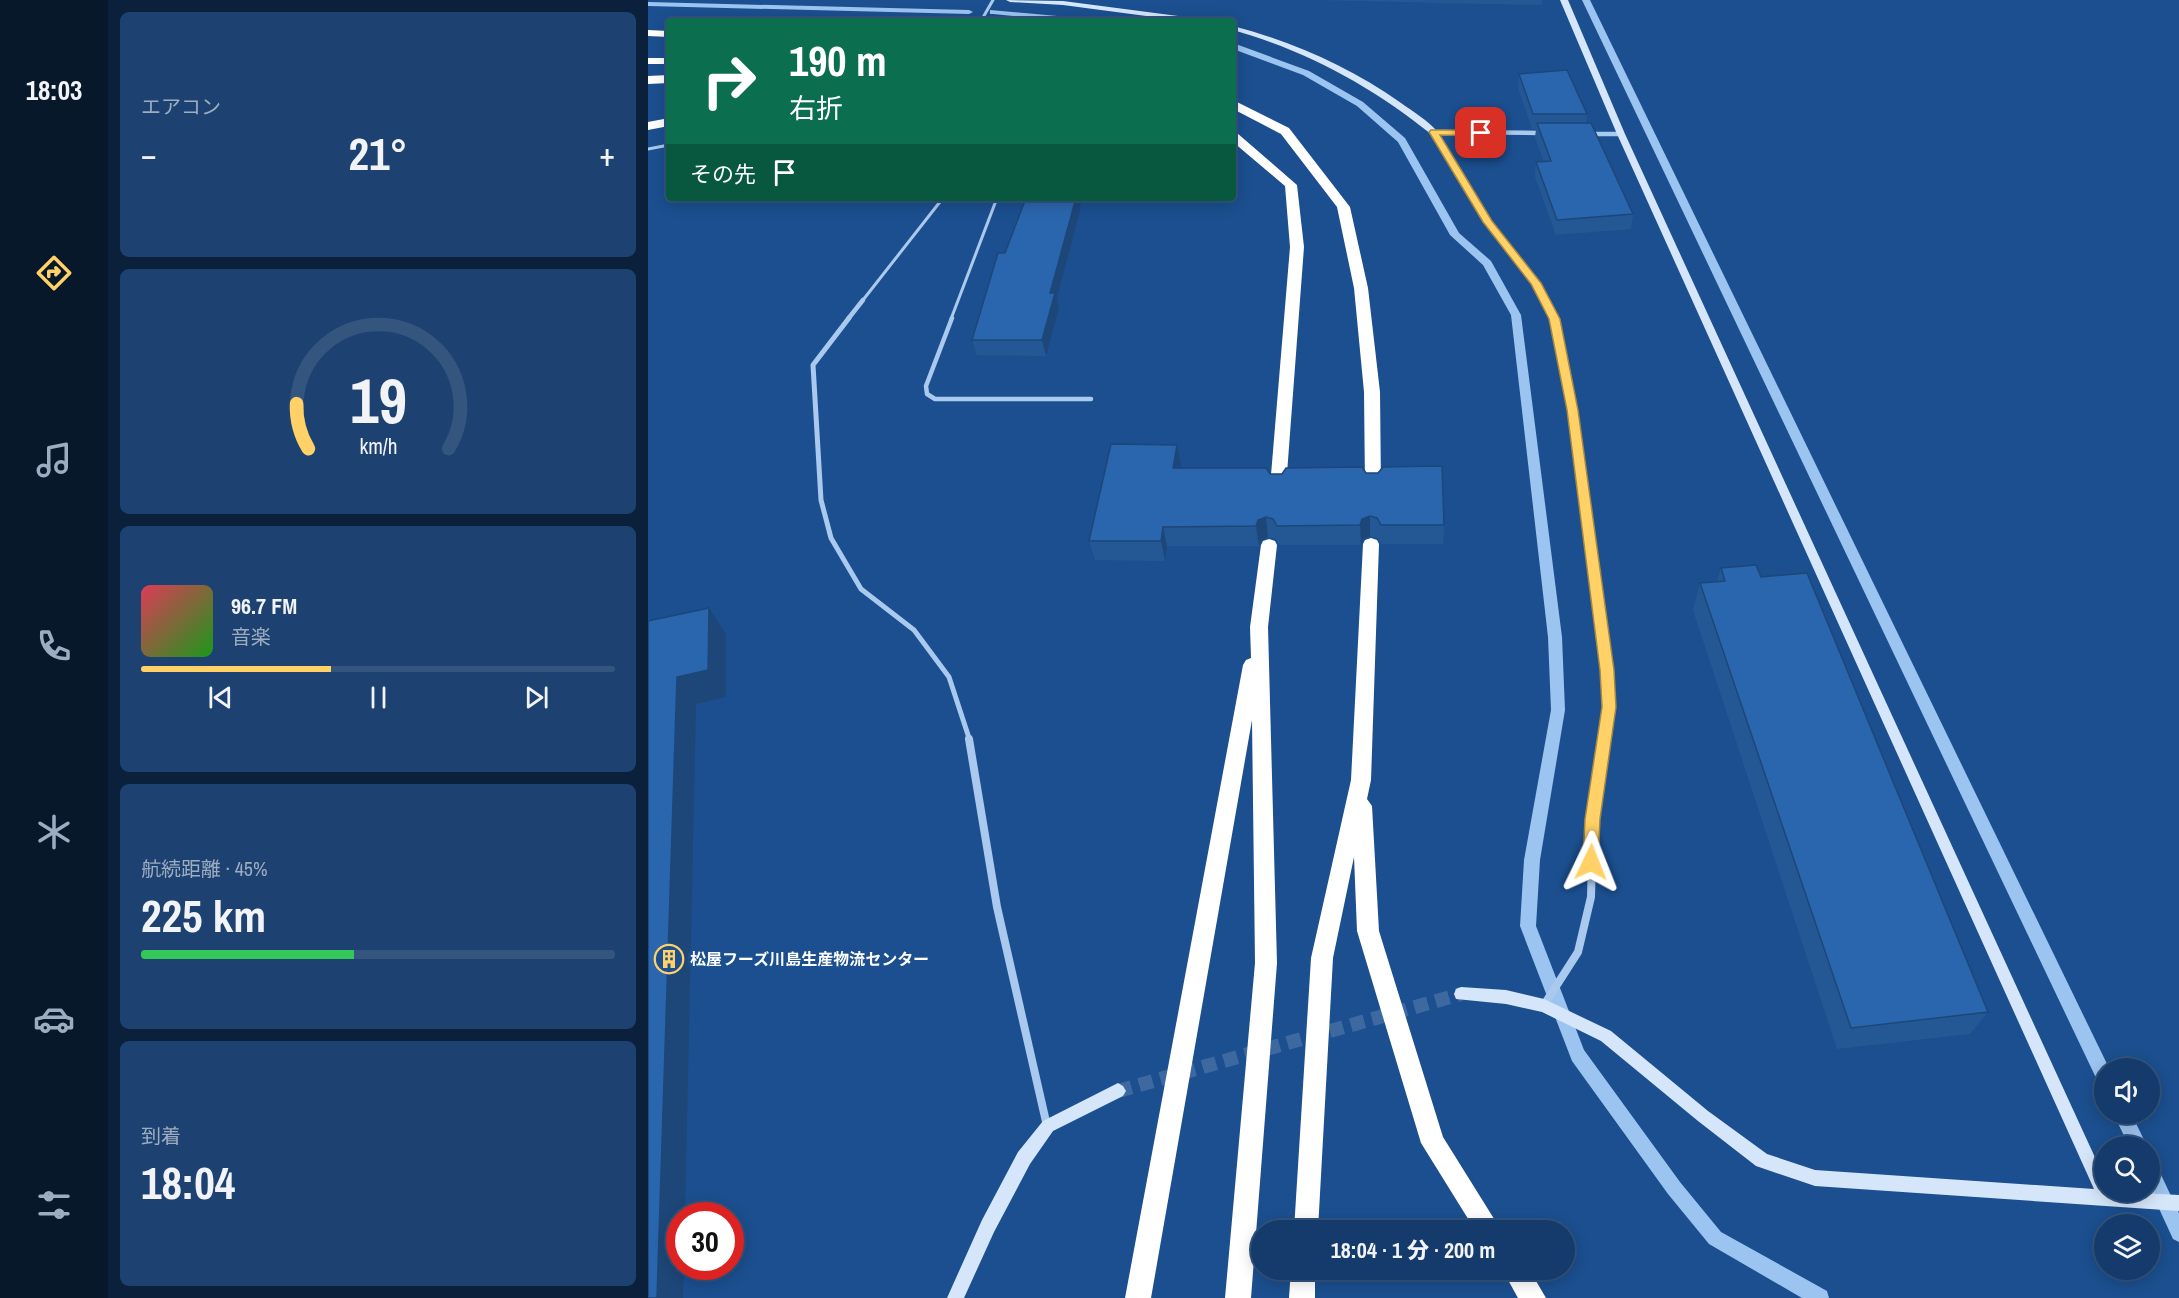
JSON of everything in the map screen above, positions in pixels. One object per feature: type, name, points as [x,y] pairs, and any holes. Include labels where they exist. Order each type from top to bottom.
[{"type":"highway","points":[[648,33],[666,34]]},
{"type":"highway","points":[[648,61],[666,61]]},
{"type":"highway","points":[[648,80],[666,79]]},
{"type":"highway","points":[[1236,106],[1285,131],[1343,207],[1361,288],[1372,392],[1373,486]]},
{"type":"highway","points":[[648,126],[666,123]]},
{"type":"highway","points":[[1236,138],[1290,185],[1297,247],[1278,487]]},
{"type":"highway","points":[[1371,544],[1361,780],[1368,931],[1433,1143],[1483,1220]]},
{"type":"highway","points":[[1138,1298],[1259,627],[1269,545]]},
{"type":"highway","points":[[1238,1298],[1266,963],[1259,627]]},
{"type":"highway","points":[[1307,1220],[1322,958],[1361,780]]},
{"type":"highway","points":[[1302,1298],[1303,1280]]},
{"type":"highway","points":[[1521,1280],[1533,1298]]},
{"type":"street","points":[[1010,0],[1073,4],[1178,18]]},
{"type":"street","points":[[1564,0],[1621,134],[2094,1172]]},
{"type":"street","points":[[1236,29],[1291,46],[1326,62],[1391,98],[1434,132],[1488,222],[1536,283],[1554,319],[1573,410],[1607,670],[1609,707],[1593,819],[1591,897],[1578,952],[1546,1006]]},
{"type":"street","points":[[1434,132],[1551,134]]},
{"type":"street","points":[[1586,134],[1621,134]]},
{"type":"street","points":[[863,300],[813,365],[821,500],[831,538],[861,589],[914,630],[949,677],[970,741],[997,907],[1048,1126]]},
{"type":"street","points":[[1461,994],[1506,997],[1546,1006],[1606,1036],[1703,1116],[1762,1160],[1815,1178],[2094,1197]]},
{"type":"street","points":[[955,1298],[987,1226],[1023,1158],[1048,1126],[1118,1091]]},
{"type":"street","points":[[2160,1202],[2179,1203]]},
{"type":"lane","points":[[983,18],[993,0]]},
{"type":"lane","points":[[648,149],[666,146]]},
{"type":"lane","points":[[863,300],[941,201]]},
{"type":"lane","points":[[997,201],[926,386],[927,394],[935,399],[1091,399]]},
{"type":"building","points":[[1567,70],[1587,114],[1533,114],[1519,74]]},
{"type":"building","points":[[1537,123],[1591,123],[1633,214],[1557,220],[1536,162],[1551,161]]},
{"type":"building","points":[[1025,201],[1075,201],[1050,293],[1055,293],[1042,340],[972,340],[998,253],[1005,253]]},
{"type":"building","points":[[1111,444],[1177,445],[1173,468],[1266,468],[1270,474],[1282,474],[1286,468],[1362,467],[1366,473],[1378,473],[1383,467],[1442,466],[1444,525],[1381,525],[1377,518],[1370,516],[1362,519],[1360,525],[1277,526],[1273,519],[1266,517],[1258,520],[1256,526],[1163,527],[1161,541],[1089,541]]},
{"type":"building","points":[[1756,565],[1761,577],[1807,573],[1988,1012],[1851,1028],[1700,583],[1725,581],[1721,568]]},
{"type":"building","points":[[709,608],[708,670],[677,677],[657,1298],[648,1298],[648,621]]},
{"type":"waterway","points":[[1586,0],[2095,1058]]},
{"type":"waterway","points":[[648,4],[969,12]]},
{"type":"waterway","points":[[993,12],[1058,18]]},
{"type":"waterway","points":[[1236,47],[1306,73],[1360,104],[1402,140],[1455,235],[1487,263],[1516,315],[1555,637],[1558,710],[1532,860],[1528,926],[1578,1055],[1674,1188],[1715,1238],[1820,1298]]},
{"type":"waterway","points":[[2127,1124],[2133,1136]]},
{"type":"waterway","points":[[2160,1192],[2179,1233]]},
{"type":"tunnel","points":[[1118,1091],[1461,994]]},
{"type":"place","name":"松屋フーズ川島生産物流センター","points":[[669,959]]},
{"type":"route","points":[[1481,133],[1434,132],[1498,238],[1536,283],[1554,319],[1573,410],[1607,670],[1609,707],[1590,844],[1591,862]]}]
